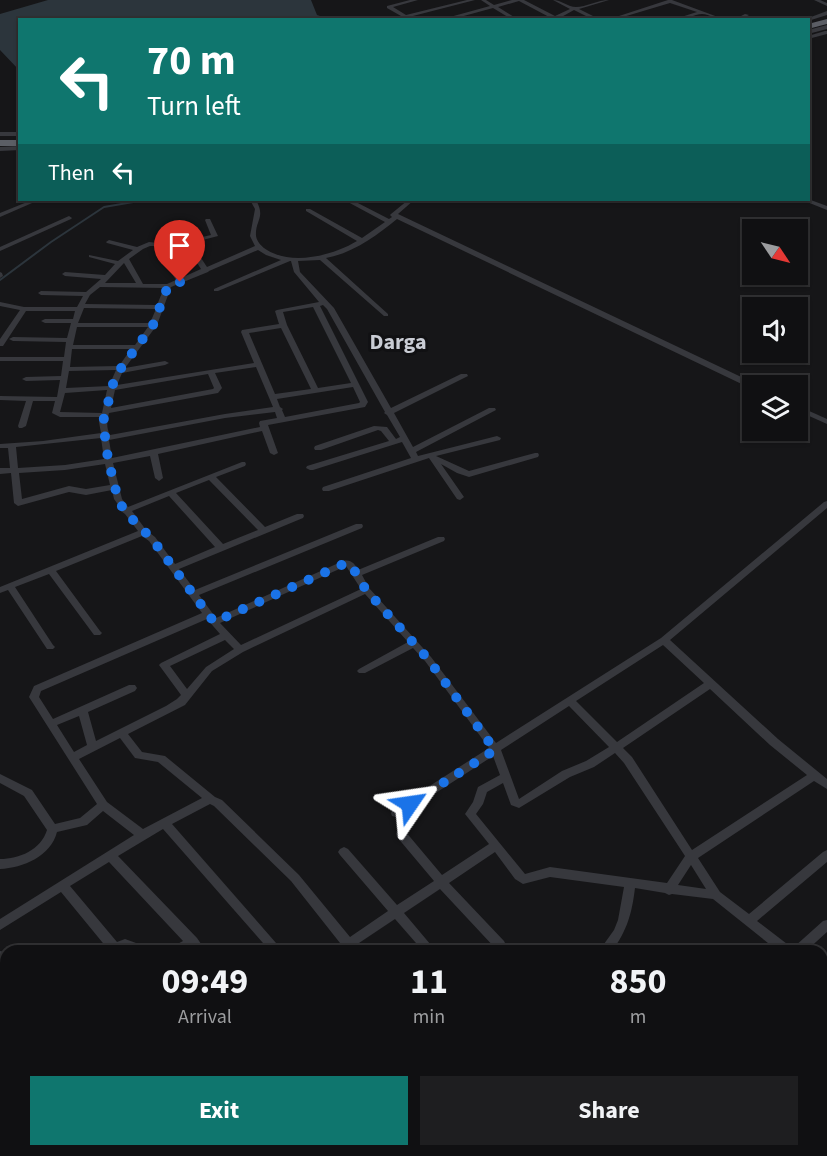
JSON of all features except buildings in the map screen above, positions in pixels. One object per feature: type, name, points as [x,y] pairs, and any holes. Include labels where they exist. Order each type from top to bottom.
[{"type":"highway","points":[[810,20],[827,15]]},
{"type":"highway","points":[[810,26],[827,21]]},
{"type":"highway","points":[[0,141],[18,139]]},
{"type":"street","points":[[416,0],[389,7],[408,18],[473,0]]},
{"type":"street","points":[[483,0],[512,18]]},
{"type":"street","points":[[449,18],[519,0],[551,18]]},
{"type":"street","points":[[555,0],[594,18]]},
{"type":"street","points":[[555,18],[573,9],[606,0]]},
{"type":"street","points":[[621,16],[671,0],[718,18]]},
{"type":"street","points":[[816,0],[827,5]]},
{"type":"street","points":[[686,18],[702,12]]},
{"type":"street","points":[[740,18],[747,15]]},
{"type":"street","points":[[810,31],[827,27]]},
{"type":"street","points":[[810,37],[827,32]]},
{"type":"street","points":[[0,134],[18,138]]},
{"type":"street","points":[[0,148],[18,148]]},
{"type":"street","points":[[0,215],[34,201]]},
{"type":"street","points":[[254,201],[258,209],[253,236],[259,247],[274,256],[291,259],[321,257],[349,249],[396,216]]},
{"type":"street","points":[[350,201],[389,222]]},
{"type":"street","points":[[410,201],[393,214],[742,381]]},
{"type":"street","points":[[808,201],[827,208]]},
{"type":"street","points":[[308,210],[362,241]]},
{"type":"street","points":[[0,249],[69,218]]},
{"type":"street","points":[[206,271],[185,239],[215,236],[208,220]]},
{"type":"street","points":[[109,242],[138,249]]},
{"type":"street","points":[[180,282],[156,244],[146,244],[87,294],[69,344],[57,414],[105,413],[215,391],[218,388],[211,372]]},
{"type":"street","points":[[99,285],[168,286],[259,247]]},
{"type":"street","points":[[91,256],[123,262],[140,284]]},
{"type":"street","points":[[321,257],[386,315]]},
{"type":"street","points":[[216,290],[291,259]]},
{"type":"street","points":[[274,453],[263,423],[362,405],[364,402],[320,304],[297,272],[291,259]]},
{"type":"street","points":[[65,274],[107,277]]},
{"type":"street","points":[[168,286],[153,325],[120,369],[111,388],[103,422],[108,459],[118,499],[125,512],[152,539],[212,618],[240,650]]},
{"type":"street","points":[[41,293],[87,294]]},
{"type":"street","points":[[0,304],[24,309],[161,307]]},
{"type":"street","points":[[315,390],[283,325],[279,311],[320,304],[330,308],[388,413],[399,441]]},
{"type":"street","points":[[0,345],[24,309]]},
{"type":"street","points":[[45,321],[153,325]]},
{"type":"street","points":[[282,420],[245,332],[283,325]]},
{"type":"street","points":[[13,339],[138,347]]},
{"type":"street","points":[[0,358],[66,359]]},
{"type":"street","points":[[26,379],[165,363]]},
{"type":"street","points":[[0,398],[30,399],[259,364]]},
{"type":"street","points":[[388,413],[464,376]]},
{"type":"street","points":[[273,397],[356,384]]},
{"type":"street","points":[[22,426],[30,399]]},
{"type":"street","points":[[0,446],[106,436],[279,409]]},
{"type":"street","points":[[326,489],[413,455],[492,410]]},
{"type":"street","points":[[808,413],[827,422]]},
{"type":"street","points":[[0,471],[108,459],[265,428]]},
{"type":"street","points":[[318,448],[377,428],[384,429],[413,455],[432,457],[447,462],[469,474],[535,455]]},
{"type":"street","points":[[432,457],[497,438]]},
{"type":"street","points":[[310,468],[399,441]]},
{"type":"street","points":[[12,445],[18,502],[69,489],[86,492],[115,487]]},
{"type":"street","points":[[153,451],[159,478]]},
{"type":"street","points":[[432,457],[460,497]]},
{"type":"street","points":[[125,512],[242,464]]},
{"type":"street","points":[[211,477],[264,531]]},
{"type":"street","points":[[171,493],[221,548]]},
{"type":"street","points":[[396,813],[664,640],[827,504]]},
{"type":"street","points":[[173,568],[300,516]]},
{"type":"street","points":[[194,594],[359,526]]},
{"type":"street","points":[[50,647],[5,588],[143,532]]},
{"type":"street","points":[[357,574],[441,539]]},
{"type":"street","points":[[142,835],[103,805],[34,697],[37,689],[346,563],[351,565],[366,590],[414,643],[495,750],[515,802],[522,804],[566,774],[590,764],[710,684]]},
{"type":"street","points":[[50,569],[96,633]]},
{"type":"street","points":[[73,758],[170,709],[187,696],[209,669],[240,650],[366,590]]},
{"type":"street","points":[[187,696],[164,665],[226,635]]},
{"type":"street","points":[[664,640],[710,684],[827,785]]},
{"type":"street","points":[[362,671],[414,643]]},
{"type":"street","points":[[51,724],[132,688]]},
{"type":"street","points":[[570,701],[628,760],[716,895],[779,945]]},
{"type":"street","points":[[83,710],[93,748]]},
{"type":"street","points":[[122,733],[139,755],[161,759],[211,800],[218,803],[295,878],[344,945]]},
{"type":"street","points":[[669,890],[690,857],[815,775]]},
{"type":"street","points":[[505,777],[482,790],[478,804],[470,814],[523,879],[550,872],[716,895]]},
{"type":"street","points":[[0,778],[28,794],[53,829]]},
{"type":"street","points":[[0,925],[142,835],[211,800]]},
{"type":"street","points":[[53,829],[83,822],[103,805]]},
{"type":"street","points":[[164,822],[272,945]]},
{"type":"street","points":[[0,864],[7,864],[38,852],[49,841],[53,829]]},
{"type":"street","points":[[401,834],[441,882],[500,945]]},
{"type":"street","points":[[352,945],[395,912],[497,846]]},
{"type":"street","points":[[344,852],[425,945]]},
{"type":"street","points":[[110,855],[196,945]]},
{"type":"street","points":[[749,921],[827,855]]},
{"type":"street","points":[[610,945],[622,930],[626,920],[630,884]]},
{"type":"street","points":[[63,886],[111,945]]},
{"type":"street","points":[[805,945],[827,925]]},
{"type":"shaded area","points":[[48,0],[311,0],[317,15],[326,18],[18,18],[18,69],[0,50],[0,14]]},
{"type":"waterway","points":[[0,280],[51,242],[104,207],[139,201]]},
{"type":"district","name":"Darga","points":[[398,342]]},
{"type":"route","points":[[180,282],[168,286],[153,325],[119,371],[113,384],[103,422],[108,459],[118,499],[125,512],[152,539],[214,622],[346,563],[351,565],[366,590],[428,659],[495,750],[410,804]]}]
